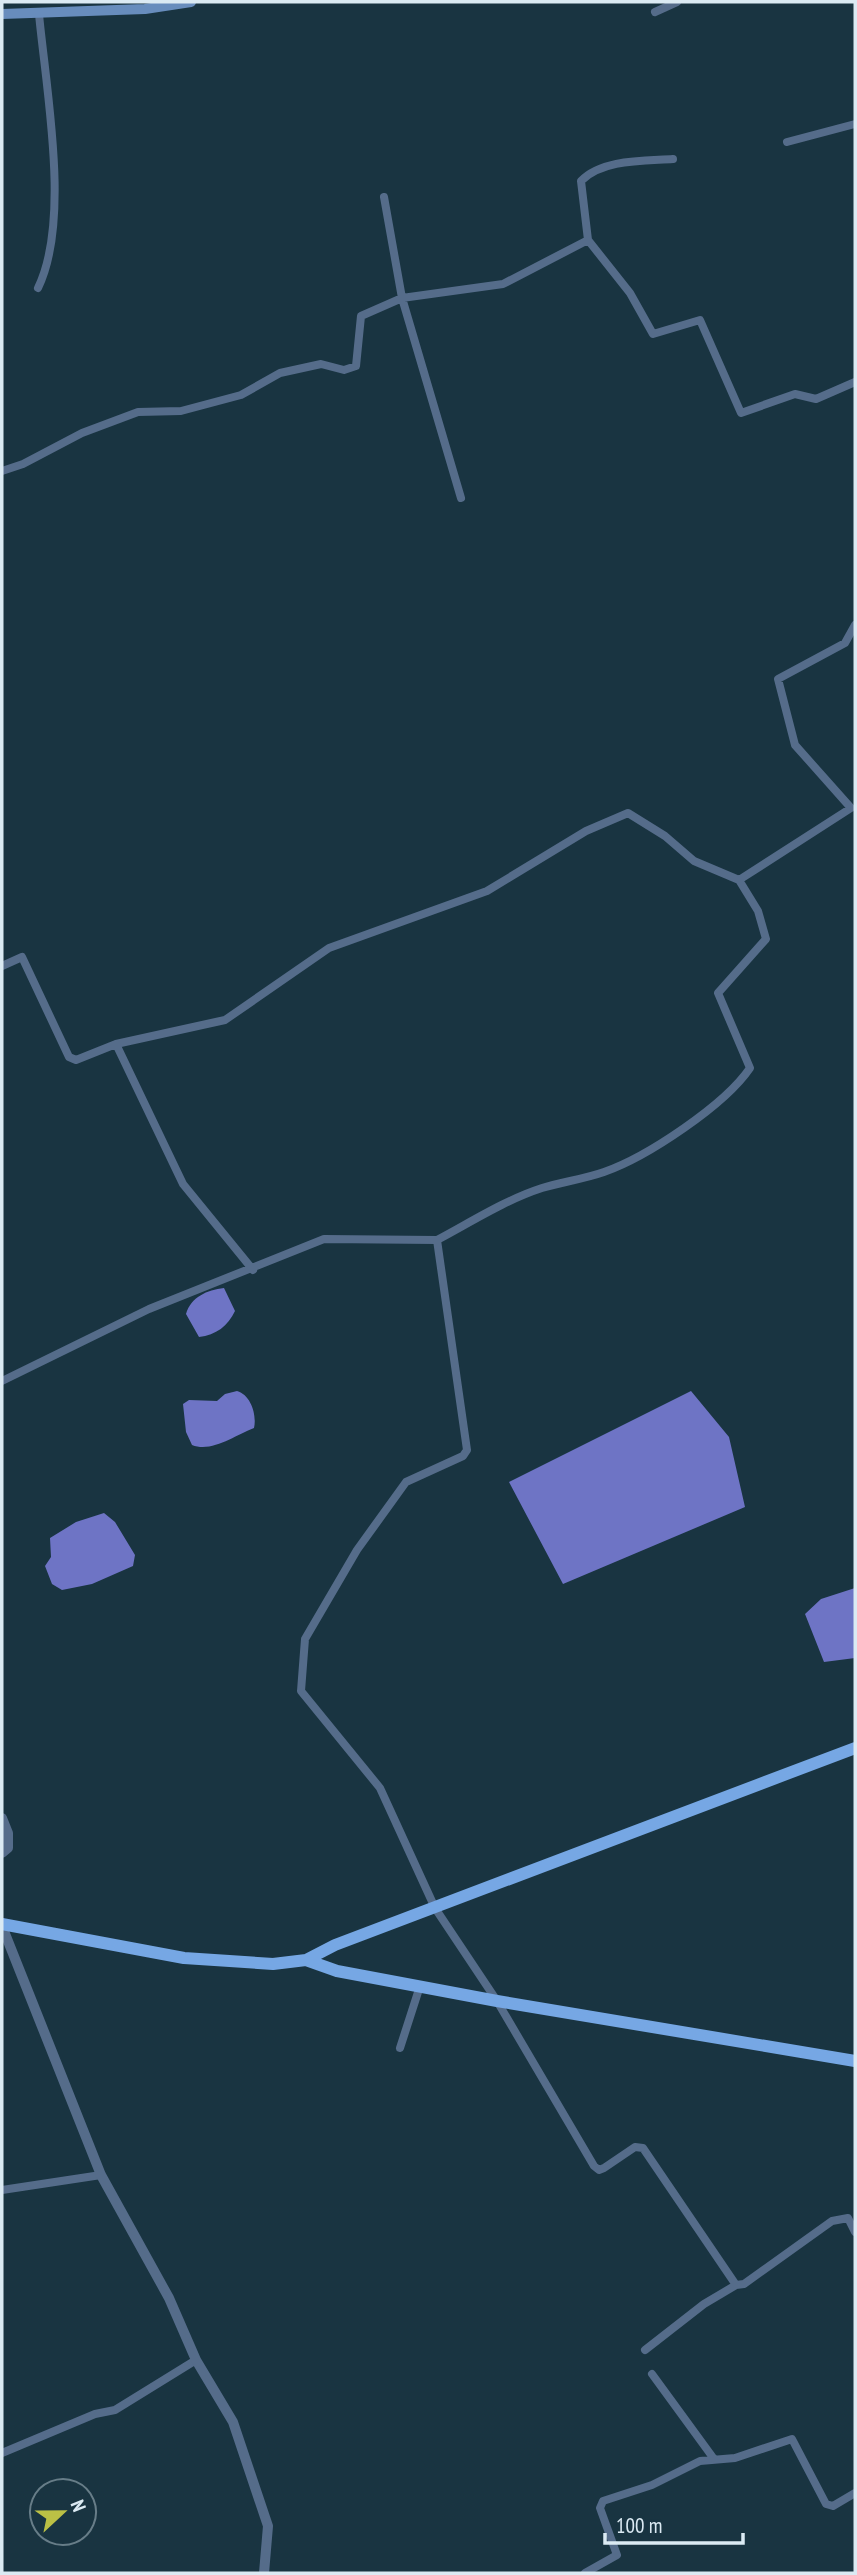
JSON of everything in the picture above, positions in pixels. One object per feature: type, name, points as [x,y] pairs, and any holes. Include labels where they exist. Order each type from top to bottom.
[{"type":"main road","points":[[2,14],[145,9],[191,2]]},
{"type":"main road","points":[[2,1925],[184,1958],[273,1964],[306,1960],[855,1748]]},
{"type":"main road","points":[[306,1960],[337,1971],[497,2001],[855,2061]]},
{"type":"street","points":[[655,12],[677,2]]},
{"type":"street","points":[[38,288],[46,272],[56,210],[39,14]]},
{"type":"street","points":[[787,142],[855,124]]},
{"type":"street","points":[[673,159],[636,161],[590,171],[581,181],[588,240],[629,293],[653,334],[701,320],[741,413],[795,394],[816,399],[855,382]]},
{"type":"street","points":[[384,197],[402,299],[461,498]]},
{"type":"street","points":[[2,471],[23,464],[82,433],[138,412],[181,411],[241,395],[280,373],[321,364],[344,370],[356,366],[361,316],[402,299],[503,284],[588,240]]},
{"type":"street","points":[[739,880],[853,810],[795,744],[778,679],[845,643],[855,625]]},
{"type":"street","points":[[2,966],[22,957],[69,1058],[76,1060],[116,1044],[225,1020],[329,948],[488,891],[586,831],[628,813],[665,836],[694,861],[739,880],[758,911],[766,939],[718,993],[750,1063],[748,1071],[707,1111],[672,1136],[605,1172],[541,1188],[437,1240],[324,1239],[253,1270],[149,1309],[2,1381]]},
{"type":"street","points":[[116,1044],[183,1184],[253,1270]]},
{"type":"street","points":[[437,1240],[467,1450],[457,1459],[406,1482],[357,1550],[305,1639],[301,1691],[380,1788],[435,1908],[497,2001],[594,2166],[599,2170],[604,2168],[640,2146],[736,2285]]},
{"type":"street","points":[[2,1818],[8,1833],[8,1847],[2,1853]]},
{"type":"street","points":[[2,1925],[100,2175],[169,2298],[196,2360],[233,2423],[268,2526],[264,2573]]},
{"type":"street","points":[[400,2048],[420,1986]]},
{"type":"street","points":[[2,2190],[100,2175]]},
{"type":"street","points":[[645,2350],[704,2304],[736,2285],[744,2284],[832,2221],[848,2218],[855,2232]]},
{"type":"street","points":[[2,2453],[95,2414],[115,2410],[196,2360]]},
{"type":"street","points":[[652,2374],[714,2459]]},
{"type":"street","points":[[585,2573],[617,2555],[600,2508],[603,2501],[652,2485],[700,2461],[744,2456],[792,2439],[826,2504],[833,2507],[855,2493]]},
{"type":"water","points":[[224,1288],[235,1311],[221,1329],[199,1337],[186,1314],[188,1308],[201,1295]]},
{"type":"water","points":[[237,1391],[246,1397],[252,1406],[254,1428],[215,1445],[192,1445],[186,1432],[183,1404],[189,1400],[217,1401],[225,1394]]},
{"type":"water","points":[[691,1391],[729,1437],[745,1507],[563,1584],[509,1482]]},
{"type":"water","points":[[104,1513],[115,1522],[135,1555],[133,1566],[92,1584],[62,1590],[52,1584],[45,1566],[51,1557],[50,1538],[76,1522]]},
{"type":"water","points":[[855,1588],[855,1658],[824,1662],[805,1614],[821,1599]]}]
